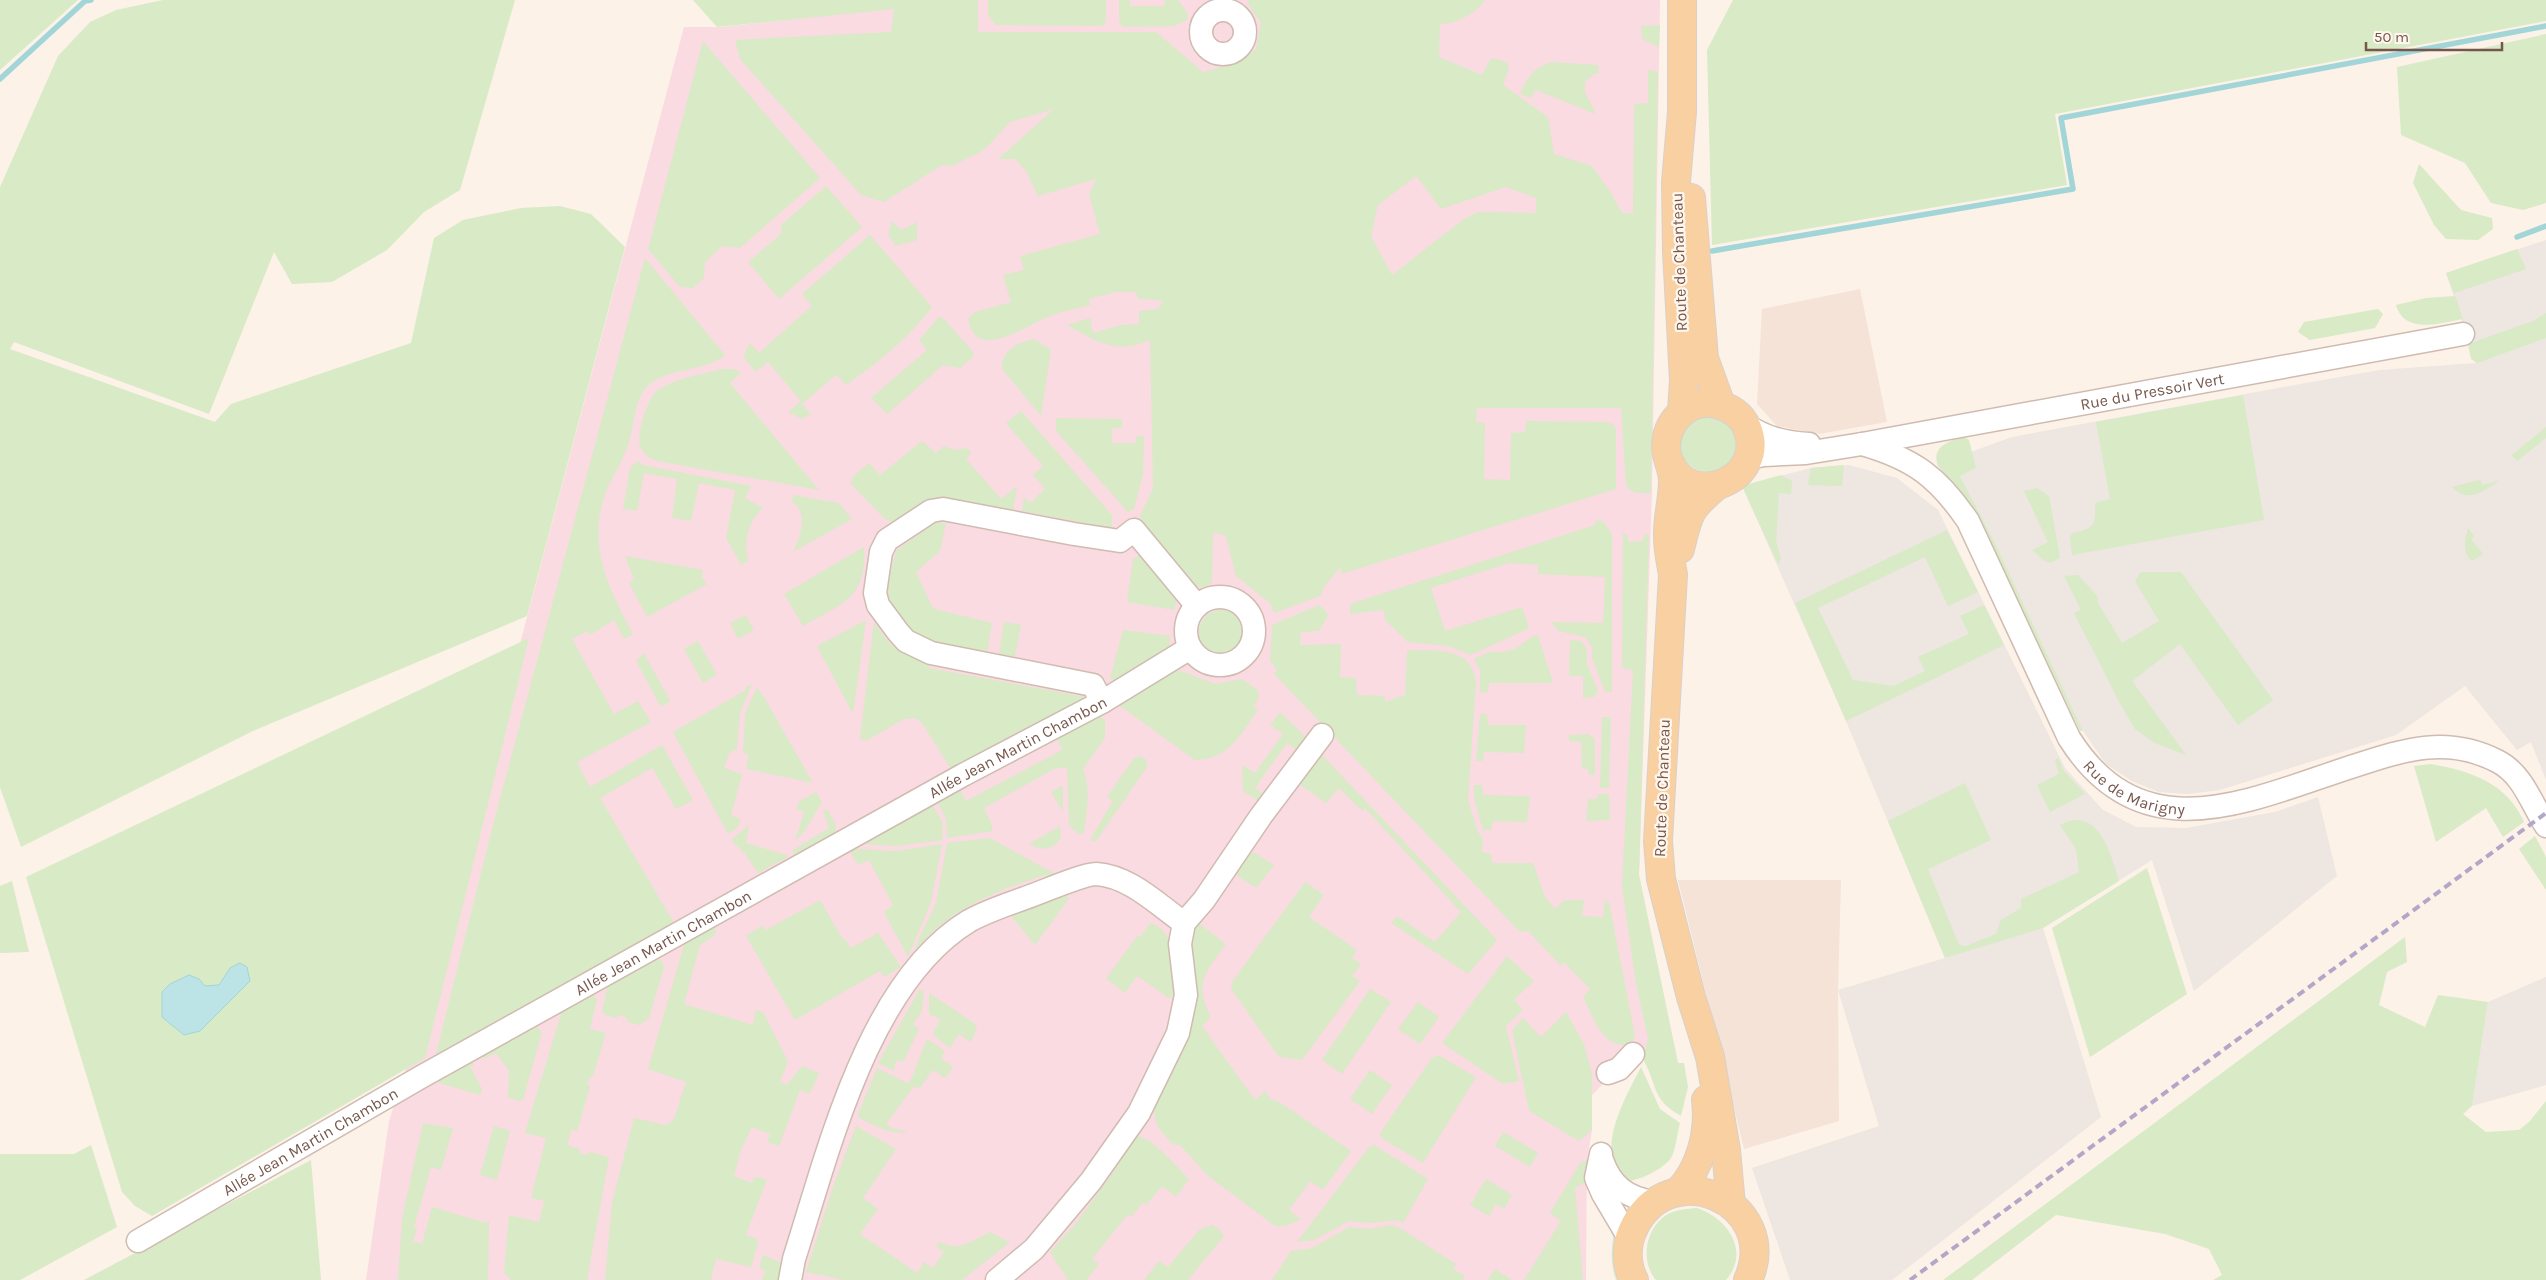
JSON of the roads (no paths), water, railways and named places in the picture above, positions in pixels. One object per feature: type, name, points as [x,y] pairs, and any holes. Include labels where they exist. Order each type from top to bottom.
[{"type":"main road","name":"Route de Chanteau","points":[[1682,0],[1682,112],[1676,182],[1677,252],[1684,380],[1682,412],[1672,423],[1667,436],[1666,450],[1673,480],[1668,537],[1673,575],[1658,842],[1661,879],[1691,997],[1710,1056],[1726,1150],[1731,1205]]},
{"type":"main road","name":"Route de Chanteau","points":[[1682,112],[1696,243],[1704,358],[1721,405]]},
{"type":"main road","points":[[1682,412],[1694,405],[1708,403],[1721,405],[1732,410],[1744,423],[1750,440],[1748,458]]},
{"type":"main road","name":"Route de Chanteau","points":[[1673,575],[1688,515],[1695,504],[1715,487],[1728,482],[1738,475],[1748,458]]},
{"type":"main road","points":[[1669,461],[1678,475],[1690,483],[1702,487],[1715,487]]},
{"type":"main road","name":"Route de Chanteau","points":[[1630,1238],[1637,1221],[1695,1171],[1702,1148],[1706,1115],[1701,1061],[1691,997]]},
{"type":"main road","points":[[1666,1197],[1706,1192],[1724,1199],[1739,1211],[1749,1228],[1754,1246],[1754,1275]]},
{"type":"main road","points":[[1630,1238],[1628,1257],[1634,1280]]},
{"type":"street","name":"Rue du Pressoir Vert","points":[[1748,458],[1764,455],[1806,453],[2464,334]]},
{"type":"street","name":"Rue du Pressoir Vert","points":[[1744,423],[1764,436],[1794,444],[1851,445]]},
{"type":"street","name":"Rue de Marigny","points":[[1851,445],[1885,450],[1930,474],[1949,494],[1968,521],[2069,738],[2084,761],[2124,795],[2144,804],[2195,810],[2240,802],[2406,749],[2436,746],[2479,755],[2503,765],[2514,774],[2526,789],[2546,826]]},
{"type":"street","points":[[1102,702],[1093,685],[931,653],[906,641],[884,615],[875,593],[881,552],[887,540],[931,511],[943,509],[1074,534],[1120,540],[1134,530],[1197,606]]},
{"type":"street","points":[[1221,597],[1239,604],[1251,619],[1253,639],[1242,656],[1224,665],[1204,662],[1190,648],[1186,637],[1186,626],[1190,615],[1204,601],[1221,597]]},
{"type":"street","name":"Allée Jean Martin Chambon","points":[[138,1240],[421,1077],[964,775],[1102,702],[1190,648]]},
{"type":"street","points":[[997,1280],[1034,1249],[1091,1181],[1139,1113],[1178,1033],[1186,995],[1180,944],[1184,924],[1204,900],[1261,816],[1322,734]]},
{"type":"street","points":[[790,1280],[794,1259],[846,1097],[868,1045],[914,973],[942,942],[970,921],[1002,906],[1095,874],[1123,880],[1184,924]]},
{"type":"street","points":[[1608,1073],[1619,1069],[1633,1054]]},
{"type":"street","points":[[1630,1238],[1603,1194],[1596,1178],[1601,1154],[1606,1172],[1616,1186],[1641,1200],[1666,1197]]},
{"type":"water","points":[[240,963],[247,967],[250,981],[200,1031],[184,1035],[162,1017],[162,992],[170,984],[189,975],[199,979],[205,986],[219,985],[230,968]]},
{"type":"waterway","points":[[0,79],[85,1],[91,0]]},
{"type":"waterway","points":[[1712,251],[2073,189],[2061,118],[2546,26]]},
{"type":"waterway","points":[[2517,237],[2546,226]]},
{"type":"railway","points":[[1910,1280],[2546,813]]}]
